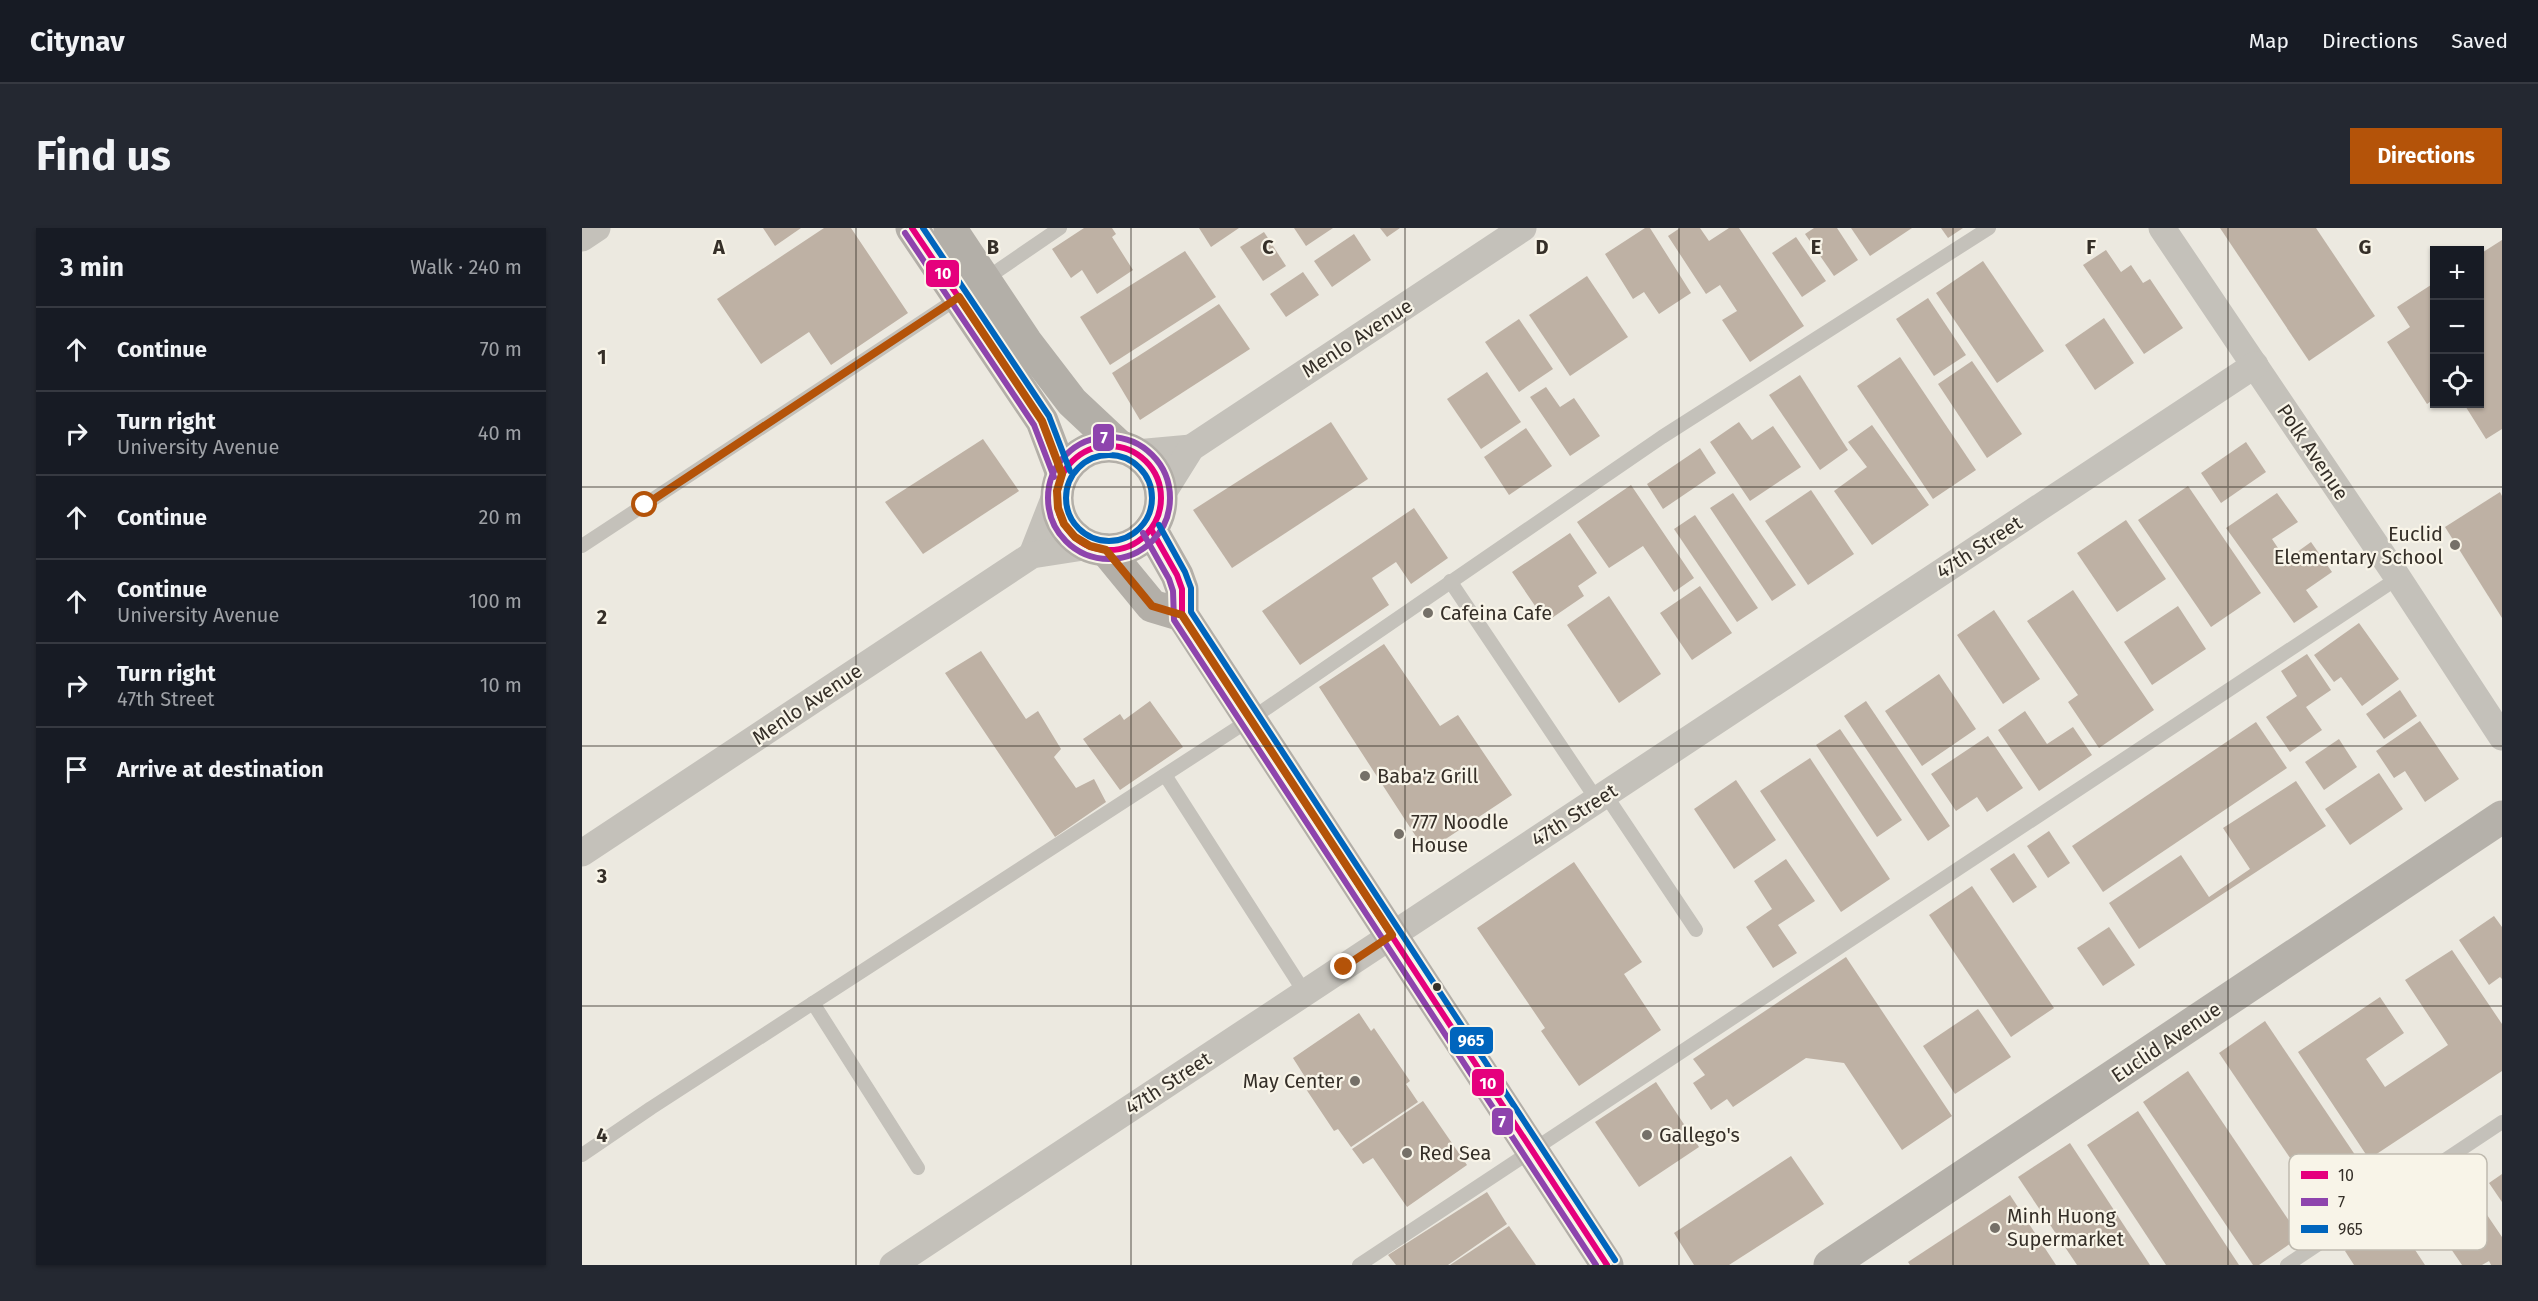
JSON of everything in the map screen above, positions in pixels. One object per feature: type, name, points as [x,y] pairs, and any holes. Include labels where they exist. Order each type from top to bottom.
[{"type":"main road","points":[[912,228],[1026,342],[1072,402],[1149,465],[1157,480],[1161,496],[1159,513],[1151,529],[1139,541],[1124,548],[1098,548]]},
{"type":"main road","points":[[950,228],[971,289],[1042,421],[1060,483],[1058,508],[1064,524],[1075,537],[1098,548],[1152,606],[1182,615]]},
{"type":"main road","points":[[1060,483],[1072,460],[1086,451],[1103,446],[1128,450]]},
{"type":"main road","points":[[1151,529],[1177,575],[1182,589],[1182,615],[1607,1265]]},
{"type":"main road","name":"Euclid Avenue","points":[[1830,1265],[2502,817]]},
{"type":"street","points":[[582,238],[597,228]]},
{"type":"street","name":"Menlo Avenue","points":[[1161,496],[1191,448],[1523,228]]},
{"type":"street","name":"Polk Avenue","points":[[2162,228],[2398,578],[2502,737]]},
{"type":"street","name":"47th Street","points":[[893,1265],[2254,365]]},
{"type":"street","name":"Menlo Avenue","points":[[1128,450],[1191,448]]},
{"type":"street","points":[[1032,555],[1060,483]]},
{"type":"street","name":"Menlo Avenue","points":[[582,853],[1032,555],[1098,548]]},
{"type":"lane","points":[[582,546],[1060,228]]},
{"type":"lane","points":[[582,1155],[1251,719],[1662,437],[1989,228]]},
{"type":"lane","points":[[1359,1265],[2398,578]]},
{"type":"lane","points":[[1450,581],[1696,930]]},
{"type":"lane","points":[[1165,775],[1305,993]]},
{"type":"lane","points":[[813,1003],[918,1168]]},
{"type":"lane","points":[[2454,1154],[2502,1122]]},
{"type":"lane","points":[[2287,1265],[2310,1250]]},
{"type":"building","points":[[763,228],[801,228],[775,246]]},
{"type":"building","points":[[824,228],[851,228],[908,313],[831,365],[809,332],[761,364],[717,299]]},
{"type":"building","points":[[1084,228],[1112,228],[1116,234],[1112,237],[1133,270],[1097,294],[1082,270],[1071,278],[1052,249]]},
{"type":"building","points":[[1199,228],[1239,228],[1211,247]]},
{"type":"building","points":[[1294,228],[1333,228],[1306,246]]},
{"type":"building","points":[[1380,228],[1400,228],[1387,237]]},
{"type":"building","points":[[1645,228],[1650,228],[1691,293],[1659,314],[1644,292],[1633,299],[1605,254]]},
{"type":"building","points":[[1680,228],[1700,228],[1709,241],[1729,228],[1739,228],[1804,326],[1750,362],[1722,320],[1737,311],[1720,285],[1706,294],[1668,236]]},
{"type":"building","points":[[1814,228],[1837,228],[1858,260],[1834,276],[1805,234]]},
{"type":"building","points":[[1851,228],[1912,228],[1870,256]]},
{"type":"building","points":[[1941,228],[1963,228],[1948,238]]},
{"type":"building","points":[[2220,228],[2316,228],[2375,316],[2309,361]]},
{"type":"building","points":[[1264,232],[1286,266],[1263,281],[1240,247]]},
{"type":"building","points":[[1354,234],[1371,260],[1332,287],[1314,261]]},
{"type":"building","points":[[1796,237],[1826,281],[1802,297],[1772,253]]},
{"type":"building","points":[[2502,240],[2502,429],[2486,439],[2467,408],[2484,408],[2484,251]]},
{"type":"building","points":[[2106,250],[2121,272],[2131,265],[2143,283],[2150,279],[2183,328],[2144,354],[2083,265]]},
{"type":"building","points":[[1185,251],[1216,297],[1110,365],[1080,317]]},
{"type":"building","points":[[1983,261],[2044,351],[1997,383],[1936,293]]},
{"type":"building","points":[[1303,272],[1319,295],[1286,317],[1270,294]]},
{"type":"building","points":[[1587,276],[1628,337],[1570,376],[1529,315]]},
{"type":"building","points":[[2430,286],[2430,402],[2427,404],[2387,342],[2410,327],[2397,307]]},
{"type":"building","points":[[1928,298],[1966,355],[1934,376],[1896,319]]},
{"type":"building","points":[[1219,304],[1250,349],[1140,420],[1112,373]]},
{"type":"building","points":[[2104,318],[2134,363],[2095,390],[2065,345]]},
{"type":"building","points":[[1519,319],[1553,369],[1519,392],[1485,342]]},
{"type":"building","points":[[1900,357],[1976,470],[1933,499],[1857,386]]},
{"type":"building","points":[[1972,361],[2022,434],[1987,458],[1938,384]]},
{"type":"building","points":[[1487,372],[1521,422],[1481,449],[1447,399]]},
{"type":"building","points":[[1800,375],[1848,450],[1820,470],[1769,395]]},
{"type":"building","points":[[1546,387],[1560,407],[1574,398],[1600,436],[1570,456],[1530,397]]},
{"type":"building","points":[[1331,422],[1368,479],[1232,568],[1193,510]]},
{"type":"building","points":[[1739,422],[1752,440],[1773,426],[1801,467],[1750,501],[1710,442]]},
{"type":"building","points":[[1872,425],[1929,505],[1872,545],[1834,491],[1867,467],[1848,442]]},
{"type":"building","points":[[1526,428],[1552,466],[1509,495],[1484,457]]},
{"type":"building","points":[[983,439],[1019,491],[923,554],[885,502]]},
{"type":"building","points":[[2246,442],[2266,472],[2221,503],[2201,473]]},
{"type":"building","points":[[1700,448],[1716,473],[1663,509],[1647,484]]},
{"type":"building","points":[[1631,485],[1694,578],[1674,592],[1643,546],[1609,568],[1577,522]]},
{"type":"building","points":[[2188,486],[2261,593],[2211,627],[2138,520]]},
{"type":"building","points":[[1811,490],[1854,554],[1808,585],[1765,521]]},
{"type":"building","points":[[2500,492],[2502,496],[2502,618],[2445,527]]},
{"type":"building","points":[[1733,493],[1796,585],[1772,601],[1710,508]]},
{"type":"building","points":[[2277,493],[2298,522],[2272,539],[2286,560],[2311,542],[2332,572],[2306,590],[2318,607],[2294,623],[2226,528]]},
{"type":"building","points":[[1414,508],[1448,558],[1411,584],[1396,562],[1372,578],[1389,605],[1300,665],[1262,611]]},
{"type":"building","points":[[1695,515],[1758,608],[1737,622],[1674,529]]},
{"type":"building","points":[[2126,520],[2166,579],[2117,612],[2077,553]]},
{"type":"building","points":[[1570,533],[1597,573],[1578,586],[1584,596],[1546,622],[1512,572]]},
{"type":"building","points":[[1700,586],[1732,633],[1692,660],[1660,613]]},
{"type":"building","points":[[2073,590],[2154,710],[2099,748],[2068,702],[2078,695],[2027,621]]},
{"type":"building","points":[[1609,596],[1661,674],[1619,703],[1567,625]]},
{"type":"building","points":[[2178,606],[2206,649],[2152,685],[2124,642]]},
{"type":"building","points":[[1994,610],[2040,679],[2003,704],[1957,635]]},
{"type":"building","points":[[2359,623],[2399,679],[2362,706],[2341,677],[2334,682],[2314,655]]},
{"type":"building","points":[[1384,644],[1440,726],[1458,715],[1512,795],[1426,852],[1319,687]]},
{"type":"building","points":[[981,651],[1026,719],[1038,711],[1061,749],[1054,757],[1076,788],[1094,779],[1106,802],[1055,837],[945,673]]},
{"type":"building","points":[[2307,654],[2331,690],[2306,707],[2322,730],[2290,752],[2266,717],[2297,696],[2281,671]]},
{"type":"building","points":[[1939,674],[1976,729],[1922,766],[1885,711]]},
{"type":"building","points":[[2400,690],[2417,716],[2384,739],[2366,714]]},
{"type":"building","points":[[1150,701],[1183,747],[1120,790],[1083,739],[1120,714],[1124,720]]},
{"type":"building","points":[[1866,701],[1950,826],[1928,841],[1844,716]]},
{"type":"building","points":[[2025,711],[2047,744],[2073,727],[2092,755],[2039,791],[1998,730]]},
{"type":"building","points":[[2420,721],[2459,779],[2425,802],[2405,771],[2394,778],[2376,751]]},
{"type":"building","points":[[2256,722],[2287,768],[2103,892],[2072,846]]},
{"type":"building","points":[[1840,729],[1902,820],[1877,837],[1816,745]]},
{"type":"building","points":[[1988,736],[2023,788],[1987,812],[1977,797],[1956,811],[1931,774]]},
{"type":"building","points":[[2339,739],[2357,767],[2324,790],[2305,762]]},
{"type":"building","points":[[1810,758],[1890,879],[1841,912],[1760,791]]},
{"type":"building","points":[[2379,773],[2403,809],[2350,845],[2325,809]]},
{"type":"building","points":[[1736,780],[1776,840],[1734,869],[1694,809]]},
{"type":"building","points":[[2296,781],[2326,826],[2139,949],[2109,903],[2181,855],[2209,897],[2250,869],[2223,828]]},
{"type":"building","points":[[2049,831],[2070,863],[2048,878],[2027,846]]},
{"type":"building","points":[[2014,853],[2037,887],[2013,903],[1990,869]]},
{"type":"building","points":[[1786,859],[1815,901],[1778,925],[1797,953],[1773,968],[1746,927],[1772,909],[1754,881]]},
{"type":"building","points":[[1574,862],[1642,962],[1624,974],[1661,1030],[1579,1086],[1541,1031],[1545,1028],[1477,928]]},
{"type":"building","points":[[1972,886],[2054,1008],[2011,1037],[1929,915]]},
{"type":"building","points":[[2494,916],[2502,927],[2502,979],[2500,977],[2489,985],[2459,940]]},
{"type":"building","points":[[2109,927],[2135,965],[2103,986],[2077,948]]},
{"type":"building","points":[[2452,950],[2502,1024],[2502,1071],[2377,1154],[2366,1154],[2298,1052],[2380,997],[2404,1033],[2366,1059],[2385,1087],[2448,1045],[2405,980]]},
{"type":"building","points":[[1846,957],[1952,1116],[1902,1150],[1844,1063],[1806,1058],[1733,1107],[1727,1099],[1711,1110],[1693,1083],[1705,1075],[1693,1059]]},
{"type":"building","points":[[1978,1009],[2011,1057],[1955,1094],[1923,1046]]},
{"type":"building","name":"May Center","points":[[1359,1013],[1371,1031],[1374,1028],[1410,1081],[1406,1084],[1418,1102],[1351,1147],[1338,1129],[1334,1131],[1300,1080],[1305,1077],[1293,1058]]},
{"type":"building","points":[[2265,1021],[2354,1154],[2289,1154],[2289,1156],[2219,1053]]},
{"type":"building","points":[[2188,1071],[2289,1221],[2289,1245],[2259,1265],[2253,1265],[2143,1102]]},
{"type":"building","name":"Gallego's","points":[[1656,1082],[1699,1147],[1639,1187],[1595,1122]]},
{"type":"building","name":"Red Sea","points":[[1423,1101],[1467,1165],[1407,1207],[1373,1158],[1363,1164],[1352,1149]]},
{"type":"building","points":[[2138,1111],[2239,1265],[2166,1265],[2087,1145]]},
{"type":"building","points":[[2070,1143],[2150,1265],[2077,1265],[2018,1177]]},
{"type":"building","points":[[1791,1156],[1824,1204],[1729,1265],[1694,1265],[1674,1233]]},
{"type":"building","points":[[2502,1174],[2502,1202],[2489,1183]]},
{"type":"building","points":[[1487,1192],[1507,1224],[1448,1265],[1396,1265],[1388,1255]]},
{"type":"building","name":"Minh Huong Supermarket","points":[[2010,1195],[2056,1265],[1910,1265],[1908,1262]]},
{"type":"building","points":[[2487,1215],[2502,1237],[2502,1265],[2491,1265],[2489,1261],[2482,1265],[2462,1265],[2452,1250],[2487,1250]]},
{"type":"building","points":[[1509,1226],[1536,1265],[1450,1265]]},
{"type":"building","points":[[2415,1250],[2425,1265],[2354,1265],[2345,1251]]},
{"type":"transit line","name":"10","points":[[912,228],[1042,421],[1062,474]]},
{"type":"transit line","name":"965","points":[[923,228],[1049,416],[1070,471]]},
{"type":"transit line","name":"7","points":[[905,233],[1034,425],[1054,477]]},
{"type":"transit line","name":"7","points":[[1109,437],[1132,442],[1152,455],[1165,475],[1170,498],[1165,521],[1152,541],[1132,554],[1109,559],[1086,554],[1066,541],[1053,521],[1048,498],[1053,475],[1066,455],[1086,442],[1109,437]]},
{"type":"transit line","name":"10","points":[[1109,446],[1129,450],[1146,461],[1157,478],[1161,498],[1157,518],[1146,535],[1129,546],[1109,550],[1089,546],[1072,535],[1061,518],[1057,498],[1061,478],[1072,461],[1089,450],[1109,446]]},
{"type":"transit line","name":"965","points":[[1109,455],[1125,459],[1139,468],[1148,482],[1152,498],[1148,514],[1139,528],[1125,537],[1109,541],[1093,537],[1079,528],[1070,514],[1066,498],[1070,482],[1079,468],[1093,459],[1109,455]]},
{"type":"transit line","name":"965","points":[[1159,525],[1185,572],[1191,588],[1191,612],[1615,1260]]},
{"type":"transit line","name":"10","points":[[1151,529],[1177,575],[1182,589],[1182,615],[1607,1265]]},
{"type":"transit line","name":"7","points":[[1143,533],[1169,579],[1173,591],[1174,620],[1596,1265]]},
{"type":"place","name":"Euclid Elementary School","points":[[2455,545]]},
{"type":"place","name":"Cafeina Cafe","points":[[1428,613]]},
{"type":"place","name":"Baba'z Grill","points":[[1365,776]]},
{"type":"place","name":"777 Noodle House","points":[[1399,834]]},
{"type":"place","name":"May Center","points":[[1355,1081]]},
{"type":"place","name":"Gallego's","points":[[1647,1135]]},
{"type":"place","name":"Red Sea","points":[[1407,1153]]},
{"type":"place","name":"Minh Huong Supermarket","points":[[1995,1228]]},
{"type":"route","points":[[645,505],[959,297],[1042,421],[1062,474],[1057,491],[1058,508],[1064,524],[1075,537],[1090,546],[1106,550],[1152,606],[1182,615],[1392,935],[1344,967]]}]
